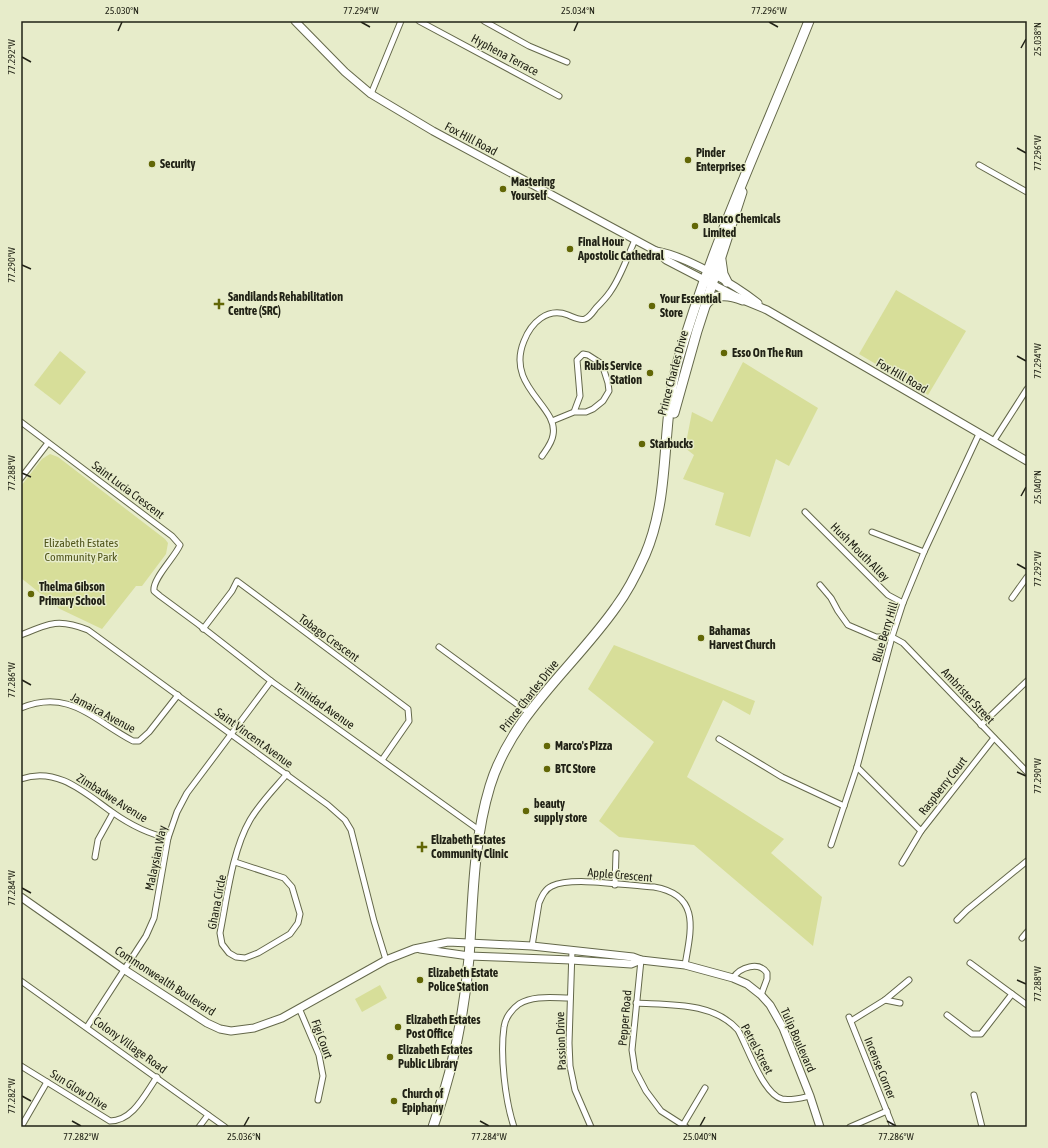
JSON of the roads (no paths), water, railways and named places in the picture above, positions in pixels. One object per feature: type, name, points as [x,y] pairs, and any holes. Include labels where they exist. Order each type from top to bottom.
[{"type":"highway","name":"Prince Charles Drive","points":[[433,1127],[450,1072],[462,1018],[469,956],[479,830],[489,789],[503,752],[529,712],[617,607],[638,569],[652,535],[662,493],[672,391],[677,364],[709,277],[731,207],[746,175],[809,21]]},
{"type":"highway","name":"Prince Charles Drive","points":[[667,441],[704,306],[709,277],[722,255],[738,208],[746,175]]},
{"type":"highway","points":[[722,255],[722,269],[727,282]]},
{"type":"highway","points":[[704,306],[710,300],[720,296],[733,296],[743,300]]},
{"type":"street","name":"Fox Hill Road","points":[[295,21],[345,72],[371,94],[433,131],[635,240],[656,251],[669,253],[743,300],[767,310]]},
{"type":"street","points":[[371,94],[401,21]]},
{"type":"street","name":"Hyphena Terrace","points":[[419,21],[559,96]]},
{"type":"street","points":[[484,21],[529,46],[567,62]]},
{"type":"street","points":[[980,165],[1027,192]]},
{"type":"street","points":[[542,456],[553,436],[552,421],[532,394],[523,378],[520,366],[520,353],[524,341],[535,322],[547,314],[566,314],[580,320],[589,317],[611,292],[635,240]]},
{"type":"street","name":"Fox Hill Road","points":[[709,277],[727,282],[767,310],[1027,461]]},
{"type":"street","points":[[552,421],[574,412],[586,412],[603,402],[608,391],[608,383],[602,364],[588,355],[583,354],[577,360],[580,396],[574,412]]},
{"type":"street","points":[[993,442],[1027,389]]},
{"type":"street","points":[[21,422],[48,443],[21,478]]},
{"type":"street","name":"Blue Berry Hill","points":[[831,845],[856,767],[892,637],[904,603],[924,552],[979,434]]},
{"type":"street","name":"Saint Lucia Crescent","points":[[48,443],[172,536],[180,545],[175,555],[154,584],[154,590],[160,596]]},
{"type":"street","name":"Hush Mouth Alley","points":[[805,512],[888,595],[904,603]]},
{"type":"street","points":[[872,532],[924,552]]},
{"type":"street","points":[[1012,598],[1027,577]]},
{"type":"street","name":"Tobago Crescent","points":[[203,629],[232,591],[237,581],[408,709],[409,721],[382,760]]},
{"type":"street","points":[[820,585],[831,598],[848,625],[876,637],[892,637]]},
{"type":"street","name":"Trinidad Avenue","points":[[160,596],[271,681],[479,830]]},
{"type":"street","name":"Saint Vincent Avenue","points":[[21,635],[49,623],[62,622],[88,630],[328,805],[345,820],[351,830],[374,921],[386,960]]},
{"type":"street","name":"Ambrister Street","points":[[892,637],[903,643],[1027,772]]},
{"type":"street","points":[[439,647],[529,712]]},
{"type":"street","name":"Malaysian Way","points":[[87,1027],[146,936],[154,918],[168,838],[178,812],[188,793],[271,681]]},
{"type":"street","points":[[981,725],[1027,681]]},
{"type":"street","name":"Jamaica Avenue","points":[[21,708],[33,703],[59,701],[81,710],[133,741],[139,741],[149,732],[178,695]]},
{"type":"street","name":"Raspberry Court","points":[[856,767],[921,831],[994,738]]},
{"type":"street","points":[[719,739],[782,777],[844,806]]},
{"type":"street","name":"Ghana Circle","points":[[235,862],[284,878],[292,887],[300,914],[298,923],[290,934],[264,950],[245,958],[236,957],[229,953],[222,944],[220,933],[235,862],[243,834],[250,820],[261,803],[286,774]]},
{"type":"street","name":"Zimbadwe Avenue","points":[[21,779],[41,775],[61,779],[86,793],[113,813],[145,831],[168,838]]},
{"type":"street","points":[[95,857],[98,840],[113,813]]},
{"type":"street","points":[[902,863],[921,831]]},
{"type":"street","points":[[615,885],[616,853]]},
{"type":"street","points":[[956,920],[1027,860]]},
{"type":"street","name":"Apple Crescent","points":[[532,946],[539,902],[551,886],[576,882],[663,889],[677,895],[689,911],[691,921],[685,965]]},
{"type":"street","name":"Commonwealth Boulevard","points":[[21,897],[125,970],[207,1023],[220,1029],[231,1031],[254,1028],[282,1018],[386,960],[414,949],[448,942],[469,942]]},
{"type":"street","points":[[1022,938],[1027,932]]},
{"type":"street","name":"Tulip Boulevard","points":[[469,942],[532,946],[633,956],[641,960],[685,965],[733,978],[747,984],[761,995],[770,1005],[783,1028],[810,1096],[820,1127]]},
{"type":"street","name":"Commonwealth Boulevard","points":[[414,949],[469,956]]},
{"type":"street","name":"Passion Drive","points":[[572,950],[570,1066],[575,1090],[592,1127]]},
{"type":"street","name":"Tulip Boulevard","points":[[469,956],[631,964],[641,960]]},
{"type":"street","name":"Pepper Road","points":[[641,960],[632,1050],[635,1070],[646,1091],[661,1111],[685,1126]]},
{"type":"street","points":[[970,962],[1027,1005]]},
{"type":"street","points":[[733,978],[737,972],[748,967],[758,966],[764,968],[767,973],[761,995]]},
{"type":"street","points":[[885,1000],[909,980]]},
{"type":"street","name":"Colony Village Road","points":[[21,981],[225,1127]]},
{"type":"street","points":[[947,1015],[972,1034],[981,1034],[1012,994]]},
{"type":"street","points":[[514,1127],[510,1117],[503,1072],[504,1026],[508,1014],[518,1005],[528,1000],[570,998]]},
{"type":"street","points":[[885,1000],[900,1003]]},
{"type":"street","name":"Incense Corner","points":[[885,1000],[850,1019],[894,1127]]},
{"type":"street","name":"Petrel Street","points":[[636,1003],[701,1008],[718,1015],[732,1023],[738,1030],[766,1087],[775,1096],[789,1100],[810,1096]]},
{"type":"street","name":"Figi Court","points":[[299,1008],[319,1055],[323,1076],[318,1100]]},
{"type":"street","name":"Sun Glow Drive","points":[[21,1066],[110,1121],[118,1121],[134,1110],[157,1077]]},
{"type":"street","points":[[21,1127],[48,1082]]},
{"type":"street","points":[[685,1126],[704,1088]]},
{"type":"street","points":[[974,1095],[982,1127]]},
{"type":"street","points":[[850,1127],[887,1111]]},
{"type":"street","points":[[199,1127],[208,1115]]},
{"type":"place","name":"Pinder Enterprises","points":[[688,160]]},
{"type":"place","name":"Security","points":[[152,164]]},
{"type":"place","name":"Mastering Yourself","points":[[503,189]]},
{"type":"place","name":"Blanco Chemicals Limited","points":[[695,226]]},
{"type":"place","name":"Final Hour Apostolic Cathedral","points":[[570,249]]},
{"type":"place","name":"Sandilands Rehabilitation Centre (SRC)","points":[[219,304]]},
{"type":"place","name":"Your Essential Store","points":[[652,306]]},
{"type":"place","name":"Esso On The Run","points":[[724,353]]},
{"type":"place","name":"Rubis Service Station","points":[[650,373]]},
{"type":"place","name":"Starbucks","points":[[642,444]]},
{"type":"place","name":"Thelma Gibson Primary School","points":[[31,594]]},
{"type":"place","name":"Bahamas Harvest Church","points":[[701,638]]},
{"type":"place","name":"Marco's Pizza","points":[[547,746]]},
{"type":"place","name":"BTC Store","points":[[547,769]]},
{"type":"place","name":"beauty supply store","points":[[526,811]]},
{"type":"place","name":"Elizabeth Estates Community Clinic","points":[[422,847]]},
{"type":"place","name":"Elizabeth Estate Police Station","points":[[420,980]]},
{"type":"place","name":"Elizabeth Estates Post Office","points":[[398,1027]]},
{"type":"place","name":"Elizabeth Estates Public Library","points":[[390,1057]]},
{"type":"place","name":"Church of Epiphany","points":[[394,1101]]},
{"type":"park label","name":"Elizabeth Estates Community Park","points":[[81,550]]}]
